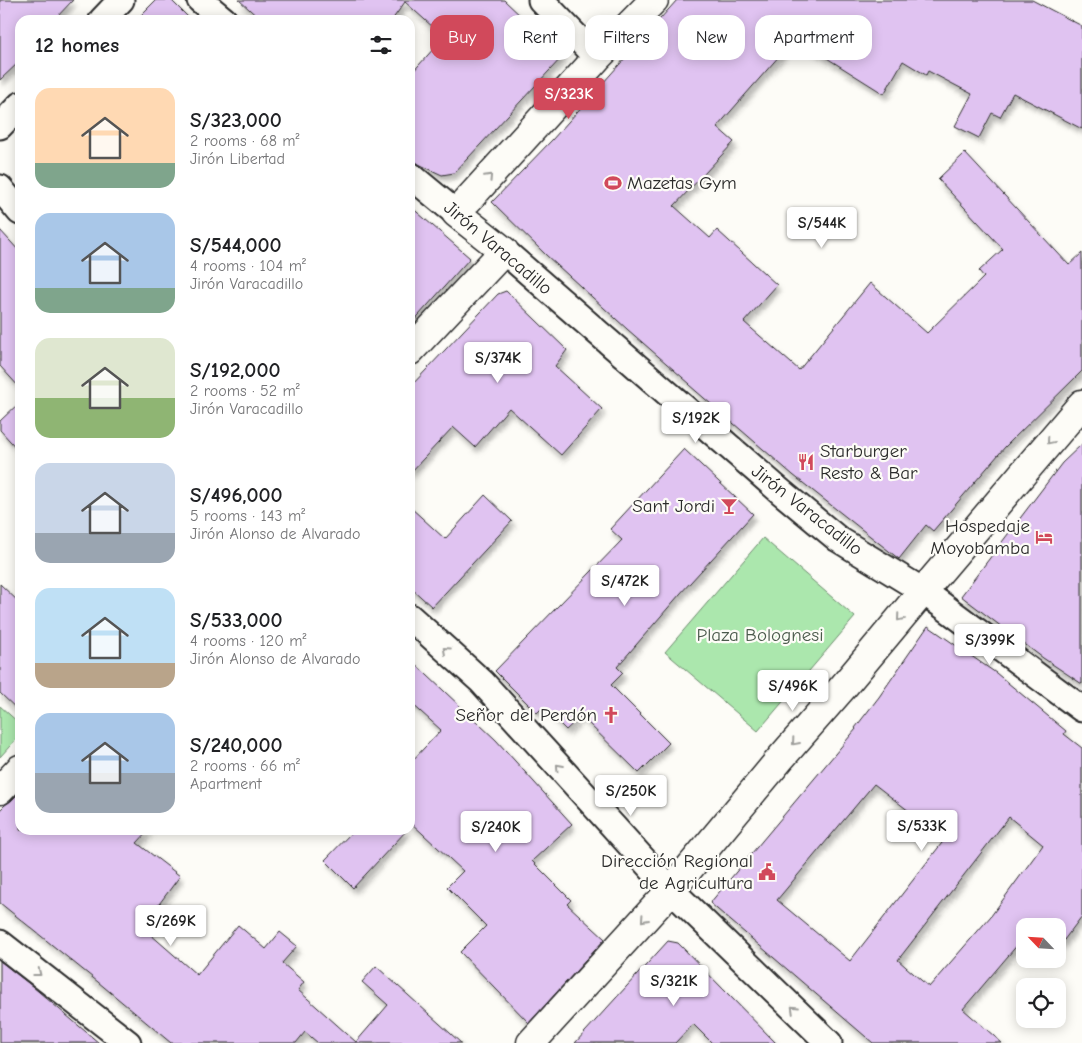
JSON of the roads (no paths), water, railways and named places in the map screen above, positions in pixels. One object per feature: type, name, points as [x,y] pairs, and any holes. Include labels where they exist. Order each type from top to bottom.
[{"type":"main road","points":[[639,15],[654,0]]},
{"type":"main road","points":[[456,212],[595,60]]},
{"type":"main road","name":"Jirón Varacadillo","points":[[456,212],[504,251]]},
{"type":"main road","points":[[415,346],[504,251]]},
{"type":"main road","points":[[531,1043],[671,890],[1082,404]]},
{"type":"main road","points":[[0,790],[15,774]]},
{"type":"street","points":[[107,15],[121,0]]},
{"type":"street","points":[[200,0],[218,15]]},
{"type":"street","points":[[541,0],[585,46]]},
{"type":"street","points":[[0,126],[15,110]]},
{"type":"street","name":"Jirón Varacadillo","points":[[415,179],[456,212]]},
{"type":"street","points":[[0,188],[15,206]]},
{"type":"street","name":"Jirón Varacadillo","points":[[504,251],[780,491],[838,539],[923,591],[1082,709]]},
{"type":"street","points":[[415,622],[482,682],[671,890],[829,1043]]},
{"type":"street","points":[[0,943],[128,1043]]},
{"type":"place","name":"Mazetas Gym","points":[[613,183]]},
{"type":"place","name":"Starburger Resto & Bar","points":[[806,462]]},
{"type":"place","name":"Sant Jordi","points":[[729,506]]},
{"type":"place","name":"Hospedaje Moyobamba","points":[[1044,537]]},
{"type":"place","name":"Señor del Perdón","points":[[611,715]]},
{"type":"place","name":"Dirección Regional de Agricultura","points":[[767,872]]},
{"type":"park label","name":"Plaza Bolognesi","points":[[760,635]]}]
